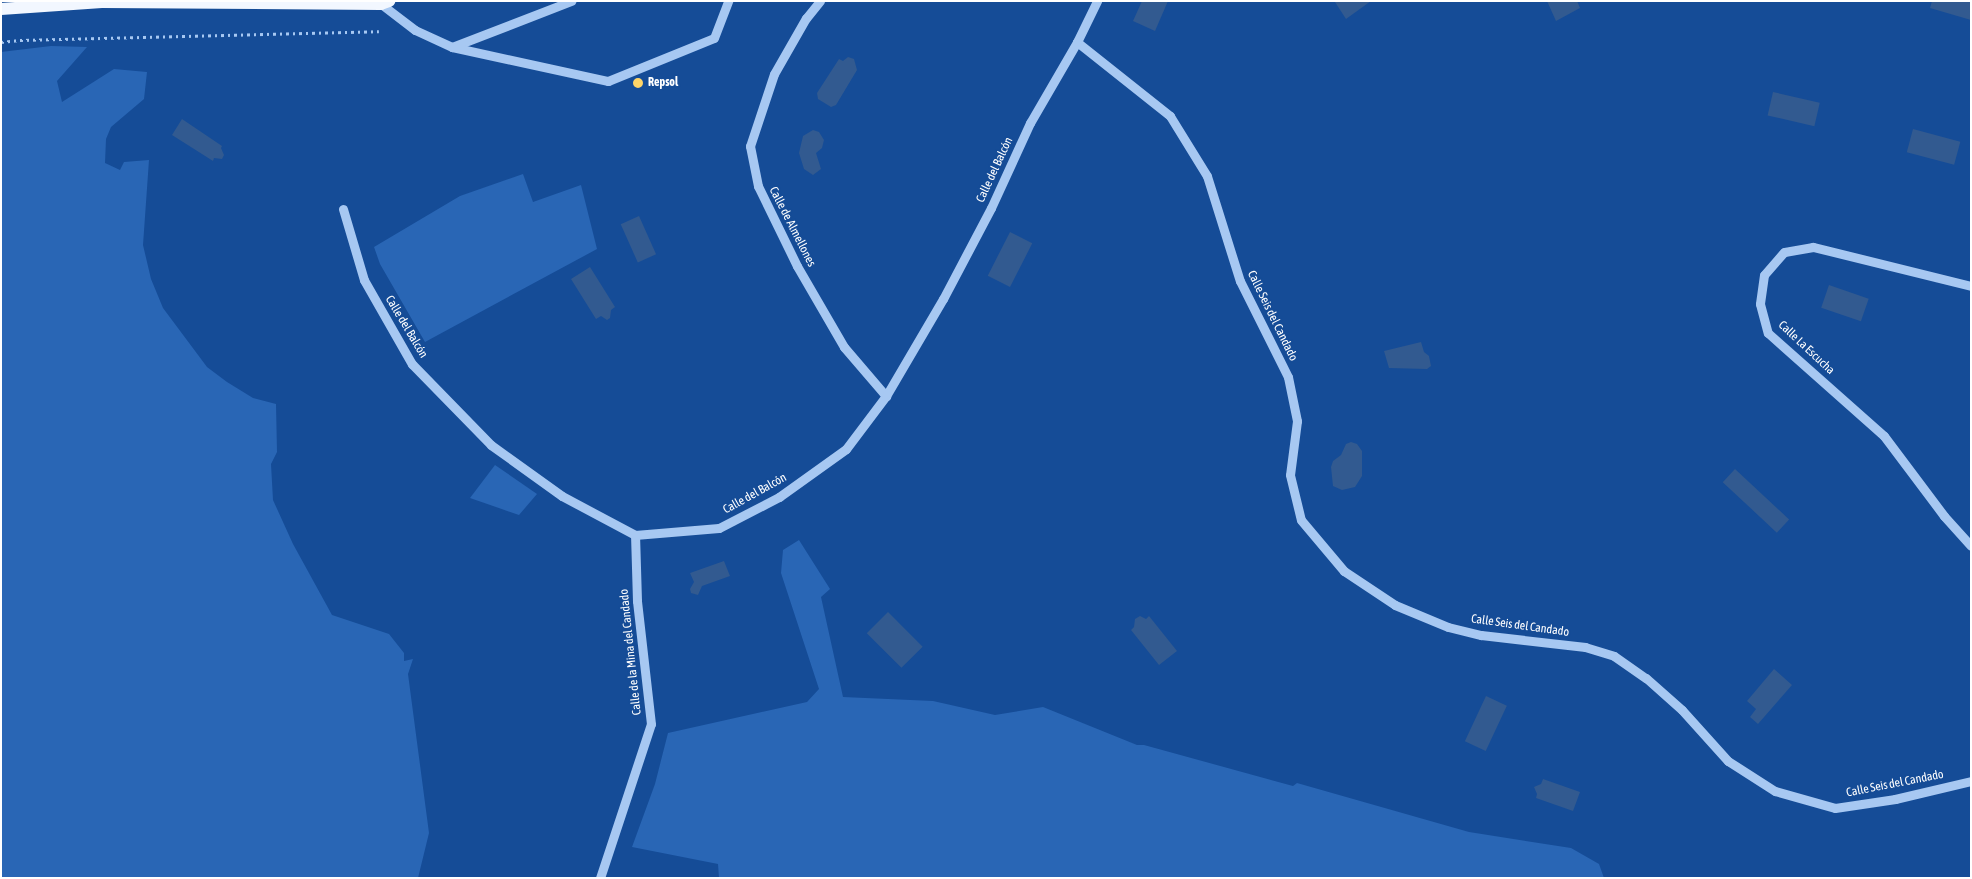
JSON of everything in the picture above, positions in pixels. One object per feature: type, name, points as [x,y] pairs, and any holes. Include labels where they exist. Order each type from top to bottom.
[{"type":"main road","points":[[1,9],[102,2],[385,2]]},
{"type":"street","points":[[452,46],[571,1]]},
{"type":"street","points":[[385,2],[414,30],[452,46],[608,81],[714,38],[728,1]]},
{"type":"street","points":[[806,18],[810,1]]},
{"type":"street","name":"Calle de Almellones","points":[[820,1],[806,18],[774,74],[750,146],[758,186],[797,266],[844,347],[886,396]]},
{"type":"street","name":"Calle del Balcón","points":[[342,209],[364,280],[412,364],[491,445],[562,496],[635,535],[719,528],[779,497],[846,449],[886,396],[943,299],[991,208],[1030,123],[1077,42],[1097,1]]},
{"type":"street","name":"Calle Seis del Candado","points":[[1077,42],[1170,116],[1207,176],[1240,281],[1288,376],[1298,420],[1290,475],[1301,520],[1344,571],[1395,605],[1448,627],[1481,636],[1585,647],[1614,656],[1646,678],[1682,710],[1728,761],[1775,791],[1835,808],[1895,799],[1971,781]]},
{"type":"street","name":"Calle La Escucha","points":[[1971,286],[1813,247],[1784,252],[1764,275],[1760,304],[1768,333],[1884,436],[1944,516],[1971,546]]},
{"type":"street","name":"Calle de la Mina del Candado","points":[[600,878],[651,724],[636,601],[635,535]]},
{"type":"path","points":[[1,42],[414,30]]},
{"type":"shaded area","points":[[1142,1],[1168,1],[1155,31],[1133,21]]},
{"type":"shaded area","points":[[1371,1],[1346,19],[1335,2]]},
{"type":"shaded area","points":[[1547,1],[1577,1],[1580,8],[1556,21]]},
{"type":"shaded area","points":[[1932,1],[1971,1],[1971,20],[1930,8]]},
{"type":"shaded area","points":[[51,46],[87,47],[57,81],[62,102],[114,69],[147,72],[144,99],[111,127],[106,139],[105,163],[120,170],[124,162],[149,160],[143,245],[151,279],[163,308],[207,367],[253,398],[276,404],[277,452],[271,464],[273,500],[293,544],[332,615],[389,634],[404,653],[404,661],[413,659],[408,674],[429,833],[418,878],[1,878],[1,52]]},
{"type":"shaded area","points":[[848,57],[854,59],[857,70],[836,105],[831,107],[818,99],[817,93],[839,59],[843,61]]},
{"type":"shaded area","points":[[1773,92],[1820,103],[1814,126],[1768,115]]},
{"type":"shaded area","points":[[182,119],[222,146],[224,155],[222,159],[214,158],[213,161],[172,135]]},
{"type":"shaded area","points":[[1913,129],[1960,142],[1954,165],[1907,152]]},
{"type":"shaded area","points":[[813,130],[819,132],[824,140],[822,148],[816,153],[821,169],[813,175],[804,169],[799,153],[803,136]]},
{"type":"shaded area","points":[[523,174],[533,202],[581,185],[597,249],[425,342],[380,264],[374,247],[460,196]]},
{"type":"shaded area","points":[[639,216],[656,254],[638,263],[621,224]]},
{"type":"shaded area","points":[[1010,232],[1032,243],[1010,287],[988,276]]},
{"type":"shaded area","points":[[590,267],[615,307],[611,310],[610,318],[607,320],[601,316],[596,319],[571,279]]},
{"type":"shaded area","points":[[1829,285],[1869,299],[1861,321],[1821,308]]},
{"type":"shaded area","points":[[1421,342],[1424,352],[1429,356],[1431,366],[1427,369],[1389,368],[1384,351]]},
{"type":"shaded area","points":[[1351,442],[1357,444],[1362,451],[1362,476],[1355,487],[1342,490],[1333,486],[1331,467],[1333,461],[1341,455],[1346,444]]},
{"type":"shaded area","points":[[495,465],[537,494],[519,515],[470,498]]},
{"type":"shaded area","points":[[1735,469],[1789,519],[1777,533],[1723,482]]},
{"type":"shaded area","points":[[799,540],[830,589],[821,597],[843,697],[933,701],[995,715],[1043,707],[1137,745],[1144,745],[1293,786],[1297,783],[1469,832],[1571,848],[1599,864],[1604,878],[719,878],[718,864],[632,847],[655,784],[668,733],[807,702],[819,689],[781,573],[783,550]]},
{"type":"shaded area","points":[[724,561],[730,576],[702,586],[698,595],[691,593],[690,589],[694,582],[690,573]]},
{"type":"shaded area","points":[[888,612],[923,647],[901,668],[867,633]]},
{"type":"shaded area","points":[[1140,616],[1146,619],[1149,616],[1177,651],[1159,665],[1131,630],[1134,627],[1135,619]]},
{"type":"shaded area","points":[[1774,669],[1792,685],[1758,724],[1750,717],[1756,709],[1747,701]]},
{"type":"shaded area","points":[[1486,696],[1507,706],[1486,751],[1465,741]]},
{"type":"shaded area","points":[[1543,779],[1580,792],[1573,811],[1536,798],[1537,794],[1534,787],[1541,784]]},
{"type":"place","name":"Repsol","points":[[638,83]]}]
